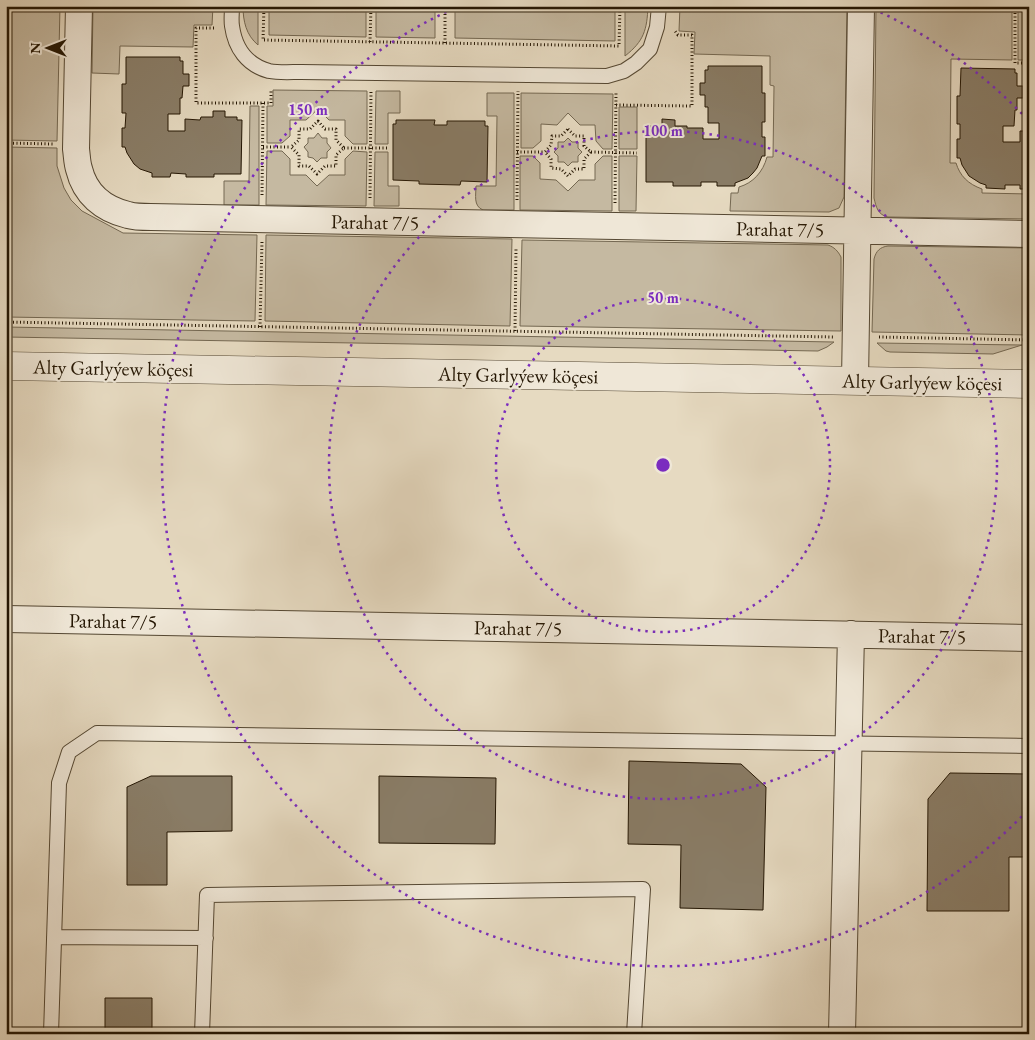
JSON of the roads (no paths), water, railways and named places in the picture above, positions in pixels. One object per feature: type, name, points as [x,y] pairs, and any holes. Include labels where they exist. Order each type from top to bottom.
[{"type":"street","name":"Parahat 7/5","points":[[79,6],[76,149],[79,169],[87,188],[98,202],[112,210],[129,216],[1029,234]]},
{"type":"street","points":[[855,381],[860,6]]},
{"type":"street","name":"Alty Garlyýew köçesi","points":[[6,366],[1029,384]]},
{"type":"street","name":"Parahat 7/5","points":[[6,619],[1029,638]]},
{"type":"street","points":[[842,1034],[851,634]]},
{"type":"lane","points":[[232,6],[232,26],[238,46],[245,58],[256,66],[270,71],[607,76],[630,67],[650,49],[657,27],[659,6]]},
{"type":"lane","points":[[51,1034],[59,783],[69,752],[97,733],[1029,746]]},
{"type":"lane","points":[[202,1034],[207,895],[643,889],[634,1034]]},
{"type":"lane","points":[[54,937],[206,938]]}]
